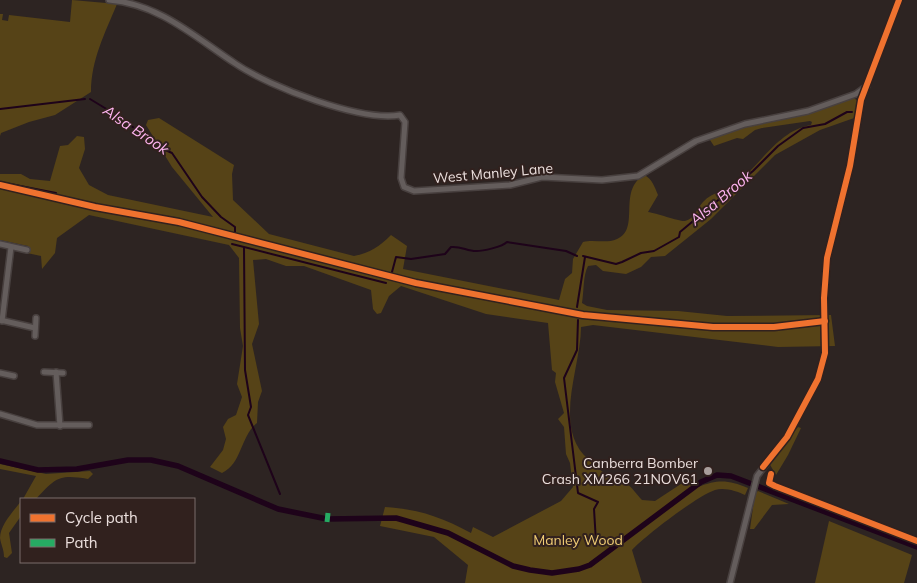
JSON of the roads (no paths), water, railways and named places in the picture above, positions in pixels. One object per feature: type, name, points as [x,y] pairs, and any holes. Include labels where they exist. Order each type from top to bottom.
[{"type":"street","name":"West Manley Lane","points":[[109,0],[135,4],[172,20],[249,73],[287,89],[350,111],[377,116],[400,115],[405,122],[401,178],[404,186],[414,191],[510,184],[542,177],[594,180],[638,176],[696,141],[745,124],[808,110],[856,94],[867,86]]},
{"type":"street","points":[[730,583],[745,532],[752,492],[757,476],[787,437],[804,409],[818,379],[825,343],[824,275],[827,258],[850,166],[861,100],[899,0]]},
{"type":"street","points":[[856,94],[861,100]]},
{"type":"street","points":[[0,244],[27,250]]},
{"type":"street","points":[[11,247],[1,321],[35,328]]},
{"type":"street","points":[[34,336],[36,318]]},
{"type":"street","points":[[44,372],[60,373],[60,426]]},
{"type":"street","points":[[0,373],[14,376]]},
{"type":"street","points":[[0,414],[32,424],[60,426],[89,425]]},
{"type":"waterway","name":"Alsa Brook","points":[[0,109],[85,99]]},
{"type":"waterway","name":"Alsa Brook","points":[[90,99],[118,116],[161,148],[172,153],[202,197],[221,217],[235,227],[235,233]]},
{"type":"waterway","name":"Alsa Brook","points":[[583,256],[616,264],[641,253],[654,251],[679,237],[680,232],[753,171],[778,146],[803,128],[825,124],[847,112],[852,112]]},
{"type":"waterway","points":[[0,182],[56,193]]},
{"type":"waterway","name":"Alsa Brook","points":[[392,272],[396,257],[411,259],[445,254],[451,247],[473,251],[483,250],[497,247],[507,242],[566,251],[577,256]]},
{"type":"waterway","name":"Alsa Brook","points":[[232,244],[386,283]]},
{"type":"waterway","points":[[244,248],[245,370],[251,407],[248,415],[280,494]]},
{"type":"waterway","points":[[577,307],[585,257]]},
{"type":"waterway","points":[[578,320],[577,350],[564,378],[578,493],[598,502],[594,509],[596,542]]},
{"type":"waterway","points":[[0,461],[38,470],[77,469],[128,460],[151,460],[178,466],[278,509],[327,519],[396,518],[448,533],[513,566],[552,573],[579,569],[590,565],[701,482],[717,475],[731,476],[917,547]]},
{"type":"place","name":"Canberra Bomber Crash XM266 21NOV61","points":[[708,471]]},
{"type":"park label","name":"Manley Wood","points":[[578,540]]}]
